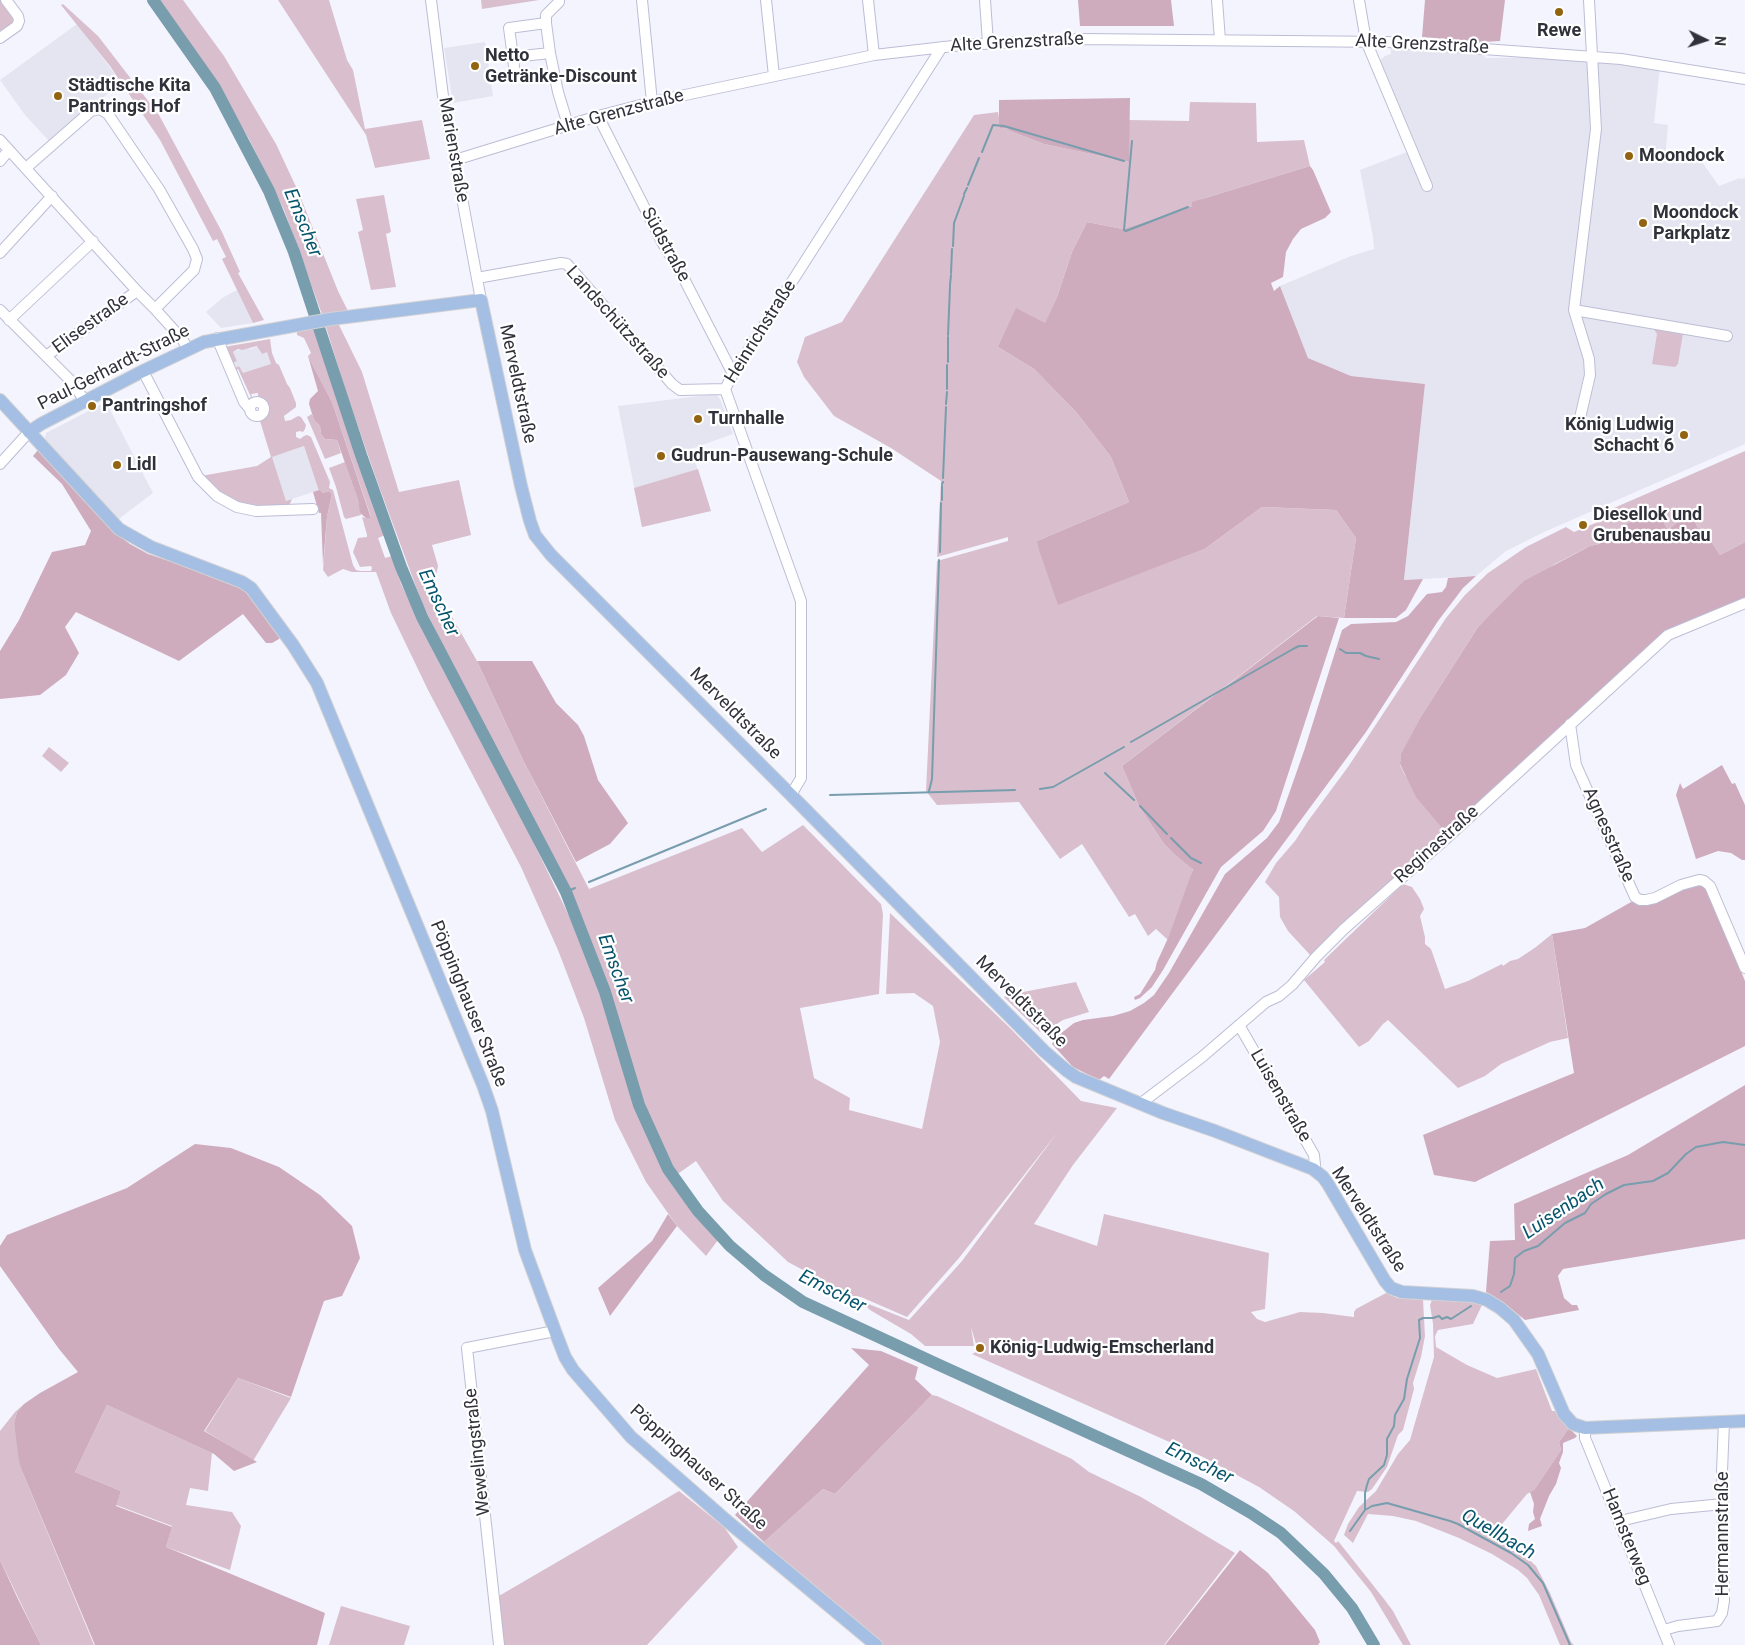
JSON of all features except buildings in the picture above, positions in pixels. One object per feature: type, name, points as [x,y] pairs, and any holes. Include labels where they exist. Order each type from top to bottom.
[{"type":"main road","name":"Paul-Gerhardt-Straße","points":[[29,432],[143,371],[188,349],[217,338],[318,321],[481,300]]},
{"type":"main road","name":"Merveldtstraße","points":[[481,300],[530,521],[535,535],[557,561],[792,795],[1044,1051],[1066,1070],[1076,1077],[1140,1104],[1313,1169],[1328,1184],[1388,1285],[1402,1292],[1474,1296],[1487,1300],[1500,1308],[1514,1320],[1538,1354],[1564,1414],[1573,1424],[1585,1428]]},
{"type":"main road","name":"Pöppinghauser Straße","points":[[0,400],[119,529],[151,547],[235,578],[250,588],[305,663],[320,691],[483,1085],[492,1111],[525,1250],[565,1357],[573,1370],[631,1438],[876,1645]]},
{"type":"main road","points":[[1585,1428],[1745,1421]]},
{"type":"street","points":[[0,38],[17,26],[19,21],[18,16],[6,0]]},
{"type":"street","name":"Marienstraße","points":[[431,0],[437,59],[481,300]]},
{"type":"street","points":[[559,0],[546,15],[546,23],[558,92],[568,125]]},
{"type":"street","points":[[642,0],[652,102]]},
{"type":"street","points":[[766,0],[774,76]]},
{"type":"street","points":[[868,0],[874,54]]},
{"type":"street","points":[[985,0],[988,43]]},
{"type":"street","points":[[1217,0],[1220,40]]},
{"type":"street","points":[[1359,0],[1366,41],[1427,186]]},
{"type":"street","points":[[1580,418],[1590,374],[1589,359],[1574,310],[1596,129],[1589,0]]},
{"type":"street","points":[[515,78],[509,28],[546,23]]},
{"type":"street","name":"Alte Grenzstraße","points":[[454,160],[598,116],[652,102],[874,54],[988,43],[1082,38],[1366,41],[1433,44],[1664,65],[1745,79]]},
{"type":"street","name":"Heinrichstraße","points":[[792,795],[800,778],[801,601],[725,389],[942,47]]},
{"type":"street","points":[[512,57],[550,53]]},
{"type":"street","points":[[26,168],[91,111],[100,109],[108,114],[159,189],[197,259],[194,270],[155,309]]},
{"type":"street","name":"Südstraße","points":[[598,116],[660,238],[681,273],[733,374]]},
{"type":"street","points":[[0,140],[182,339],[188,349]]},
{"type":"street","points":[[0,161],[9,150]]},
{"type":"street","points":[[0,253],[52,196]]},
{"type":"street","points":[[9,320],[93,242]]},
{"type":"street","name":"Landschützstraße","points":[[477,278],[561,263],[567,264],[672,384],[680,390],[725,389]]},
{"type":"street","name":"Elisestraße","points":[[46,356],[137,291]]},
{"type":"street","points":[[0,310],[71,380],[86,401]]},
{"type":"street","points":[[1574,310],[1727,336]]},
{"type":"street","name":"Paul-Gerhardt-Straße","points":[[217,338],[244,402],[250,409]]},
{"type":"street","points":[[143,371],[198,477],[217,496],[236,507],[256,511],[313,509]]},
{"type":"street","points":[[0,464],[29,432]]},
{"type":"street","name":"Reginastraße","points":[[1140,1104],[1202,1057],[1266,1002],[1279,996],[1292,985],[1344,929],[1449,836],[1668,635],[1745,603]]},
{"type":"street","name":"Agnesstraße","points":[[1570,724],[1576,764],[1635,897],[1640,900],[1655,898],[1681,885],[1699,880],[1704,881],[1710,886],[1745,968]]},
{"type":"street","name":"Luisenstraße","points":[[1239,1025],[1314,1155],[1315,1165],[1313,1169]]},
{"type":"street","name":"Wewelingstraße","points":[[499,1645],[467,1348],[555,1331]]},
{"type":"street","name":"Hermannstraße","points":[[1664,1630],[1678,1626],[1717,1621],[1722,1613],[1724,1601],[1724,1422]]},
{"type":"street","name":"Hamsterweg","points":[[1585,1428],[1585,1438],[1669,1645]]},
{"type":"street","points":[[1620,1522],[1671,1509],[1723,1504]]},
{"type":"shaded area","points":[[0,0],[2,0],[13,20],[11,25],[0,34]]},
{"type":"shaded area","points":[[158,0],[183,0],[224,56],[276,144],[298,191],[338,291],[349,313],[323,317],[284,210],[249,139],[211,75]]},
{"type":"shaded area","points":[[278,0],[329,0],[347,60],[353,70],[365,129],[422,120],[430,159],[375,168],[366,135]]},
{"type":"shaded area","points":[[481,0],[539,0],[482,9]]},
{"type":"shaded area","points":[[1078,0],[1171,0],[1174,26],[1080,26]]},
{"type":"shaded area","points":[[1425,0],[1505,0],[1500,41],[1483,42],[1422,37]]},
{"type":"shaded area","points":[[63,4],[98,36],[159,115],[222,232],[240,272],[238,273],[264,320],[253,323],[222,259],[226,257],[217,239],[213,241],[160,140],[110,66],[61,5]]},
{"type":"shaded area","name":"Städtische Kita Pantrings Hof","points":[[77,24],[121,82],[51,143],[25,115],[0,80]]},
{"type":"shaded area","points":[[1390,37],[1483,42],[1485,58],[1590,57],[1660,67],[1654,123],[1668,125],[1665,159],[1702,162],[1719,186],[1745,178],[1745,444],[1542,533],[1506,551],[1476,576],[1404,580],[1425,384],[1351,376],[1308,358],[1280,286],[1351,256],[1374,249],[1360,170],[1407,152],[1395,122],[1380,60],[1391,54]]},
{"type":"shaded area","points":[[485,42],[493,96],[453,103],[444,48]]},
{"type":"shaded area","points":[[1130,98],[1129,162],[1044,144],[1006,128],[1000,128],[999,100]]},
{"type":"shaded area","points":[[1190,102],[1256,103],[1257,142],[1304,140],[1310,166],[1202,199],[1192,206],[1123,229],[1087,222],[1072,252],[1057,297],[1045,324],[998,347],[1034,369],[1077,413],[1111,457],[1129,502],[1037,541],[1206,548],[1262,507],[1336,510],[1356,538],[1344,618],[1317,616],[1122,766],[1139,806],[1164,844],[1193,868],[1187,891],[1168,940],[1156,929],[1148,936],[1135,914],[1129,917],[1082,844],[1060,859],[1019,802],[937,805],[926,791],[937,561],[1008,541],[1008,537],[937,557],[941,481],[891,448],[834,416],[804,377],[797,362],[805,337],[842,322],[974,115],[998,112],[1001,128],[1006,128],[1044,144],[1129,162],[1129,120],[1189,121]]},
{"type":"shaded area","points":[[1310,166],[1331,212],[1325,218],[1301,229],[1286,252],[1283,277],[1271,283],[1274,291],[1280,286],[1308,358],[1351,376],[1425,384],[1404,580],[1423,579],[1406,610],[1396,618],[1344,618],[1356,538],[1336,510],[1262,507],[1206,548],[1058,605],[1037,541],[1129,502],[1111,457],[1077,413],[1034,369],[998,347],[1016,308],[1045,323],[1057,297],[1072,252],[1087,222],[1123,229],[1192,206],[1192,202]]},
{"type":"shaded area","points":[[384,195],[391,232],[386,234],[396,287],[371,290],[358,232],[363,230],[356,199]]},
{"type":"shaded area","points":[[237,290],[253,323],[221,328],[206,312],[222,298]]},
{"type":"shaded area","points":[[340,322],[339,325],[362,372],[399,492],[459,480],[471,535],[432,545],[438,566],[434,585],[477,661],[523,760],[589,889],[742,828],[762,852],[803,825],[881,904],[883,914],[879,994],[800,1008],[814,1078],[850,1098],[849,1110],[922,1129],[940,1042],[933,1006],[914,993],[886,994],[890,913],[1011,1029],[1081,1101],[1117,1108],[1073,1165],[1034,1224],[1097,1246],[1104,1214],[1269,1253],[1265,1309],[1251,1312],[1257,1319],[1265,1322],[1300,1312],[1354,1317],[1356,1309],[1386,1293],[1397,1298],[1423,1300],[1425,1336],[1403,1430],[1398,1435],[1387,1467],[1372,1489],[1368,1492],[1357,1491],[1334,1541],[1336,1543],[1338,1541],[1393,1611],[1411,1645],[1403,1645],[1371,1592],[1334,1546],[1294,1511],[1259,1487],[1203,1457],[972,1354],[978,1351],[971,1327],[974,1346],[925,1346],[911,1334],[870,1310],[861,1301],[909,1320],[962,1261],[1057,1133],[959,1258],[907,1317],[861,1297],[852,1296],[788,1262],[723,1201],[696,1161],[672,1178],[670,1161],[643,1100],[609,992],[567,887],[478,717],[422,603],[346,392],[325,324]]},
{"type":"shaded area","points":[[315,326],[385,535],[378,538],[385,558],[392,556],[401,584],[441,666],[528,831],[570,918],[600,995],[634,1102],[654,1149],[666,1173],[695,1215],[718,1240],[706,1256],[677,1226],[646,1182],[615,1120],[584,1018],[558,950],[521,867],[428,690],[391,613],[376,572],[352,572],[343,569],[328,577],[323,570],[327,517],[332,494],[329,491],[323,493],[319,491],[304,446],[272,457],[286,501],[292,499],[289,506],[254,508],[228,499],[201,476],[257,466],[271,457],[260,421],[268,414],[267,405],[264,400],[258,398],[258,393],[251,394],[253,399],[247,400],[251,397],[238,369],[234,371],[233,369],[239,366],[243,373],[271,364],[267,352],[262,354],[257,346],[242,350],[238,349],[233,352],[237,361],[230,364],[224,347],[270,339],[276,363],[279,365],[296,403],[296,407],[284,416],[285,421],[298,416],[301,417],[306,425],[303,432],[296,432],[296,437],[300,439],[307,435],[311,437],[330,482],[329,488],[333,490],[353,565],[356,570],[371,571],[371,566],[360,567],[353,552],[358,538],[367,537],[362,517],[371,517],[332,402],[308,356],[311,353],[304,338],[297,335],[297,330]]},
{"type":"shaded area","points":[[1653,328],[1683,333],[1678,364],[1675,367],[1652,364],[1657,334]]},
{"type":"shaded area","points":[[257,346],[267,352],[272,364],[243,374],[239,366],[233,369],[230,364],[237,361],[233,352]]},
{"type":"shaded area","points":[[308,356],[332,402],[371,518],[366,518],[360,513],[358,500],[337,440],[325,439],[321,434],[320,426],[314,420],[309,404],[310,399],[318,391]]},
{"type":"shaded area","name":"Gudrun-Pausewang-Schule","points":[[716,394],[720,399],[733,434],[691,449],[711,511],[642,527],[618,406]]},
{"type":"shaded area","points":[[106,402],[153,493],[116,521],[45,439],[46,433]]},
{"type":"shaded area","points":[[312,414],[314,420],[320,426],[321,434],[325,439],[337,440],[341,453],[325,459],[307,417]]},
{"type":"shaded area","points":[[304,446],[319,490],[286,501],[271,457]]},
{"type":"shaded area","points":[[38,450],[115,533],[130,544],[148,554],[218,577],[247,589],[280,637],[279,639],[272,643],[266,643],[243,614],[179,661],[76,612],[65,627],[79,653],[66,675],[40,695],[0,699],[0,651],[19,620],[52,552],[85,545],[91,531],[62,484],[33,456]]},
{"type":"shaded area","points":[[1745,451],[1745,542],[1720,555],[1713,544],[1698,528],[1690,511],[1668,530],[1658,512],[1628,523],[1599,544],[1590,546],[1555,564],[1513,594],[1478,627],[1420,718],[1401,755],[1400,765],[1405,775],[1448,835],[1312,957],[1288,931],[1280,917],[1279,897],[1265,882],[1276,863],[1295,841],[1348,767],[1446,618],[1465,595],[1488,573],[1526,547],[1566,527],[1574,532],[1598,522],[1600,514]]},
{"type":"shaded area","points":[[345,462],[361,515],[346,519],[329,468]]},
{"type":"shaded area","points":[[698,469],[711,511],[642,527],[634,488]]},
{"type":"shaded area","points":[[319,490],[323,493],[329,491],[332,494],[327,517],[323,565],[321,513],[319,513],[313,492]]},
{"type":"shaded area","points":[[1690,511],[1698,528],[1713,544],[1720,555],[1745,542],[1745,602],[1667,634],[1448,835],[1416,797],[1400,764],[1401,754],[1420,718],[1478,627],[1524,581],[1590,546],[1599,544],[1628,523],[1658,512],[1668,530]]},
{"type":"shaded area","points":[[1476,576],[1463,588],[1438,621],[1366,732],[1109,1079],[1104,1076],[1099,1080],[1073,1067],[1052,1044],[1055,1038],[1074,1023],[1130,1011],[1154,995],[1169,973],[1225,874],[1267,838],[1279,822],[1305,748],[1342,630],[1351,624],[1396,622],[1408,616],[1427,594],[1442,592],[1446,587],[1448,578]]},
{"type":"shaded area","points":[[1318,616],[1339,618],[1276,811],[1263,831],[1221,867],[1163,970],[1152,987],[1135,1000],[1134,997],[1140,994],[1155,970],[1193,869],[1164,844],[1139,806],[1122,766]]},
{"type":"shaded area","points":[[477,661],[532,661],[556,703],[578,725],[584,736],[598,780],[628,823],[610,844],[576,862],[523,760]]},
{"type":"shaded area","points":[[49,747],[69,763],[61,772],[42,756]]},
{"type":"shaded area","points":[[1722,765],[1732,784],[1735,783],[1745,805],[1745,860],[1731,853],[1718,851],[1696,859],[1676,795],[1680,783],[1683,789]]},
{"type":"shaded area","points":[[1694,881],[1708,890],[1745,981],[1745,1046],[1475,1182],[1434,1175],[1423,1135],[1574,1073],[1552,934],[1585,928],[1640,897],[1643,902]]},
{"type":"shaded area","points":[[1403,884],[1412,887],[1424,909],[1420,916],[1425,944],[1431,949],[1445,989],[1518,959],[1552,934],[1568,1038],[1550,1042],[1501,1064],[1485,1076],[1458,1088],[1388,1020],[1369,1041],[1359,1047],[1304,980],[1325,962],[1324,960]]},
{"type":"shaded area","points":[[1076,982],[1089,1012],[1063,1020],[1044,1032],[1040,1032],[1004,997],[1007,995]]},
{"type":"shaded area","points":[[1745,1085],[1745,1239],[1563,1269],[1558,1276],[1564,1298],[1572,1305],[1577,1305],[1579,1310],[1525,1320],[1504,1303],[1486,1292],[1490,1241],[1515,1240],[1514,1204],[1628,1155]]},
{"type":"shaded area","points":[[195,1144],[231,1148],[279,1167],[320,1195],[352,1226],[360,1258],[342,1296],[324,1301],[291,1397],[238,1378],[204,1431],[257,1462],[234,1471],[214,1454],[107,1405],[75,1472],[121,1491],[116,1506],[172,1527],[166,1547],[325,1613],[317,1645],[95,1645],[19,1461],[14,1423],[17,1412],[24,1404],[40,1393],[78,1372],[59,1349],[0,1266],[0,1246],[7,1235],[127,1188]]},
{"type":"shaded area","points":[[668,1214],[677,1226],[610,1316],[598,1288],[652,1241]]},
{"type":"shaded area","points":[[1432,1300],[1472,1302],[1482,1305],[1473,1324],[1438,1330],[1435,1336],[1436,1347],[1467,1365],[1497,1378],[1536,1369],[1552,1411],[1555,1411],[1569,1428],[1559,1442],[1561,1450],[1534,1490],[1527,1494],[1497,1530],[1536,1566],[1574,1645],[1560,1645],[1539,1595],[1527,1578],[1518,1570],[1492,1554],[1459,1538],[1416,1521],[1393,1516],[1368,1514],[1353,1543],[1344,1535],[1348,1524],[1359,1507],[1376,1491],[1398,1454],[1410,1440],[1434,1357],[1433,1324],[1430,1305]]},
{"type":"shaded area","points":[[851,1348],[881,1351],[918,1367],[915,1379],[932,1395],[835,1494],[823,1489],[764,1542],[735,1515],[869,1365]]},
{"type":"shaded area","points":[[238,1378],[291,1398],[253,1461],[205,1431]]},
{"type":"shaded area","points":[[932,1395],[1072,1459],[1089,1472],[1141,1497],[1235,1553],[1164,1645],[880,1645],[765,1546],[764,1542],[823,1489],[835,1494]]},
{"type":"shaded area","points":[[24,1404],[17,1412],[14,1423],[22,1471],[94,1645],[41,1645],[0,1560],[0,1431]]},
{"type":"shaded area","points":[[107,1405],[212,1453],[208,1491],[190,1488],[186,1505],[232,1512],[241,1526],[230,1570],[166,1547],[172,1526],[116,1505],[121,1491],[75,1472]]},
{"type":"shaded area","points":[[1569,1428],[1577,1436],[1563,1443],[1563,1452],[1559,1463],[1561,1468],[1540,1519],[1542,1526],[1528,1531],[1529,1524],[1535,1519],[1533,1512],[1534,1504],[1530,1492],[1534,1490],[1561,1450],[1559,1442]]},
{"type":"shaded area","points":[[679,1491],[724,1527],[738,1547],[647,1645],[494,1645],[492,1600]]},
{"type":"shaded area","points":[[1240,1550],[1268,1573],[1315,1630],[1320,1642],[1318,1645],[1165,1645]]},
{"type":"shaded area","points":[[0,1560],[17,1597],[41,1645],[0,1645]]},
{"type":"shaded area","points":[[341,1606],[410,1626],[404,1645],[329,1645]]},
{"type":"waterway","name":"Emscher","points":[[153,0],[215,88],[269,191],[294,252],[361,455],[401,567],[422,617],[566,892],[605,992],[639,1105],[668,1169],[698,1211],[730,1246],[764,1275],[803,1302],[1201,1484],[1251,1513],[1281,1533],[1324,1574],[1352,1608],[1374,1645]]},
{"type":"waterway","points":[[982,152],[993,125],[1004,126],[1124,161]]},
{"type":"waterway","points":[[1132,141],[1124,230],[1126,231],[1188,207]]},
{"type":"waterway","points":[[968,185],[979,158]]},
{"type":"waterway","points":[[964,194],[967,188]]},
{"type":"waterway","points":[[953,246],[954,223],[964,196]]},
{"type":"waterway","points":[[951,273],[952,249]]},
{"type":"waterway","points":[[950,285],[951,275]]},
{"type":"waterway","points":[[948,335],[950,286]]},
{"type":"waterway","points":[[948,337],[948,349]]},
{"type":"waterway","points":[[948,350],[948,362]]},
{"type":"waterway","points":[[947,365],[947,389]]},
{"type":"waterway","points":[[946,404],[947,392]]},
{"type":"waterway","points":[[943,478],[946,407]]},
{"type":"waterway","points":[[942,486],[942,500]]},
{"type":"waterway","points":[[940,552],[941,503]]},
{"type":"waterway","points":[[929,791],[932,779],[939,560]]},
{"type":"waterway","points":[[1131,742],[1293,649],[1299,646],[1307,646]]},
{"type":"waterway","points":[[1340,649],[1346,653],[1360,653],[1379,659]]},
{"type":"waterway","points":[[1040,789],[1053,787],[1124,747]]},
{"type":"waterway","points":[[1105,773],[1134,800]]},
{"type":"waterway","points":[[830,795],[1015,790]]},
{"type":"waterway","points":[[1140,806],[1167,834]]},
{"type":"waterway","points":[[589,882],[766,809]]},
{"type":"waterway","points":[[1171,838],[1191,858],[1201,863]]},
{"type":"waterway","points":[[566,892],[575,888]]},
{"type":"waterway","name":"Luisenbach","points":[[1501,1292],[1510,1286],[1514,1274],[1515,1258],[1524,1251],[1538,1246],[1565,1223],[1585,1213],[1591,1204],[1606,1194],[1624,1185],[1653,1181],[1668,1173],[1686,1154],[1696,1147],[1723,1142],[1745,1145]]},
{"type":"waterway","name":"Luisenbach","points":[[1365,1510],[1365,1493],[1369,1479],[1384,1465],[1387,1455],[1387,1439],[1394,1426],[1395,1415],[1404,1399],[1407,1379],[1420,1338],[1419,1320],[1439,1316],[1442,1319],[1447,1317],[1451,1319],[1471,1306]]},
{"type":"waterway","name":"Quellbach","points":[[1350,1531],[1365,1510],[1372,1506],[1387,1503],[1458,1524],[1511,1553],[1528,1565],[1543,1583],[1570,1645]]},
{"type":"place","name":"Rewe","points":[[1559,12]]},
{"type":"place","name":"Netto Getränke-Discount","points":[[475,66]]},
{"type":"place","name":"Städtische Kita Pantrings Hof","points":[[58,96]]},
{"type":"place","name":"Moondock","points":[[1629,156]]},
{"type":"place","name":"Moondock Parkplatz","points":[[1643,223]]},
{"type":"place","name":"Pantringshof","points":[[92,406]]},
{"type":"place","name":"Turnhalle","points":[[698,419]]},
{"type":"place","name":"König Ludwig Schacht 6","points":[[1684,435]]},
{"type":"place","name":"Gudrun-Pausewang-Schule","points":[[661,456]]},
{"type":"place","name":"Lidl","points":[[117,465]]},
{"type":"place","name":"Diesellok und Grubenausbau","points":[[1583,525]]},
{"type":"place","name":"König-Ludwig-Emscherland","points":[[980,1348]]}]
